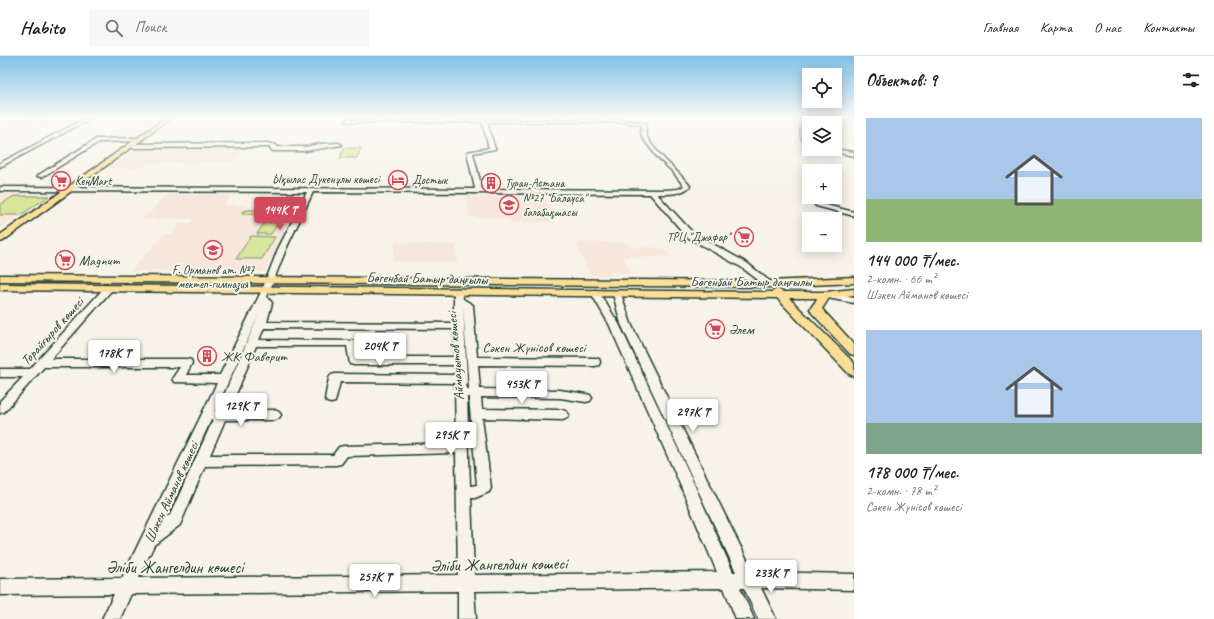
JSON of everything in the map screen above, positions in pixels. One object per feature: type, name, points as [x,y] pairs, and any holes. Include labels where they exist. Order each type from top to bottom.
[{"type":"main road","points":[[0,239],[135,143]]},
{"type":"main road","name":"Бөгенбай Батыр даңғылы","points":[[0,278],[266,290],[458,296],[595,293],[825,295],[854,292]]},
{"type":"main road","name":"Бөгенбай Батыр даңғылы","points":[[3,288],[266,290],[769,284],[854,280]]},
{"type":"main road","points":[[769,284],[854,371]]},
{"type":"main road","points":[[825,295],[816,309],[818,313],[854,351]]},
{"type":"street","points":[[0,165],[42,143]]},
{"type":"street","points":[[40,176],[93,143]]},
{"type":"street","points":[[479,191],[470,152],[492,148],[491,143]]},
{"type":"street","name":"Ықылас Дүкенұлы көшесі","points":[[0,189],[652,192],[677,191],[684,189],[687,186],[650,143]]},
{"type":"street","points":[[131,146],[267,145],[274,146],[273,149],[299,149],[339,145]]},
{"type":"street","points":[[842,152],[854,154]]},
{"type":"street","name":"Шәкен Айманов көшесі","points":[[111,619],[266,290],[311,190]]},
{"type":"street","points":[[652,192],[690,235],[744,264],[769,284]]},
{"type":"street","points":[[818,205],[854,214]]},
{"type":"street","name":"Торайғыров көшесі","points":[[0,408],[108,289]]},
{"type":"street","points":[[148,540],[175,520],[264,317],[267,303],[266,290]]},
{"type":"street","points":[[595,293],[620,324],[749,580],[767,619]]},
{"type":"street","points":[[617,294],[620,324],[745,619]]},
{"type":"street","points":[[825,295],[854,300]]},
{"type":"street","name":"Аймауытов көшесі","points":[[458,296],[459,326],[466,361],[461,379],[476,413],[484,488],[475,492],[464,492]]},
{"type":"street","name":"Аймауытов көшесі","points":[[458,296],[468,305],[466,361],[468,393],[463,448],[467,619]]},
{"type":"street","points":[[260,325],[459,326]]},
{"type":"street","name":"Сәкен Жүнісов көшесі","points":[[253,343],[352,343],[354,361],[595,362]]},
{"type":"street","points":[[42,363],[187,363],[178,379],[224,379]]},
{"type":"street","points":[[0,373],[33,373]]},
{"type":"street","points":[[331,399],[335,378],[461,379]]},
{"type":"street","points":[[468,393],[560,394],[586,398]]},
{"type":"street","points":[[476,413],[564,415]]},
{"type":"street","points":[[206,416],[275,415]]},
{"type":"street","points":[[200,461],[336,460],[344,451],[463,448]]},
{"type":"street","name":"Әліби Жангелдин көшесі","points":[[0,587],[749,580],[854,582]]},
{"type":"shaded area","points":[[138,147],[245,147],[233,162],[149,163],[141,168],[109,168]]},
{"type":"shaded area","points":[[0,194],[50,194],[0,228]]},
{"type":"shaded area","name":"Ғ. Орманов ат. №7 мектеп-гимназия","points":[[168,194],[233,194],[224,205],[243,205],[243,207],[298,206],[264,272],[131,271],[164,234],[171,234],[180,224],[190,223],[194,219],[143,219]]},
{"type":"shaded area","name":"№27 \"Балауса\" балабақшасы","points":[[466,196],[546,198],[553,213],[548,214],[551,222],[510,222],[509,219],[470,217]]},
{"type":"shaded area","points":[[579,242],[626,243],[629,247],[664,248],[671,257],[623,257],[632,273],[611,273],[612,276],[590,275],[576,244]]},
{"type":"shaded area","points":[[395,243],[456,245],[457,262],[392,261]]},
{"type":"green space","points":[[344,148],[361,148],[357,158],[340,158]]},
{"type":"green space","points":[[14,196],[49,196],[21,215],[0,215],[0,205]]},
{"type":"green space","points":[[280,210],[284,212],[277,215],[242,214],[243,211]]},
{"type":"green space","points":[[265,222],[278,223],[271,234],[257,234]]},
{"type":"green space","points":[[251,236],[275,237],[262,259],[236,259]]},
{"type":"place","name":"Достык","points":[[398,180]]},
{"type":"place","name":"КеңMart","points":[[61,181]]},
{"type":"place","name":"Туран-Астана","points":[[491,183]]},
{"type":"place","name":"№27 \"Балауса\" балабақшасы","points":[[509,205]]},
{"type":"place","name":"ТРЦ \"Джафар\"","points":[[744,237]]},
{"type":"place","name":"Ғ. Орманов ат. №7 мектеп-гимназия","points":[[213,250]]},
{"type":"place","name":"Magnum","points":[[65,260]]},
{"type":"place","name":"Әлем","points":[[715,329]]},
{"type":"place","name":"ЖК Фаворит","points":[[207,356]]}]
